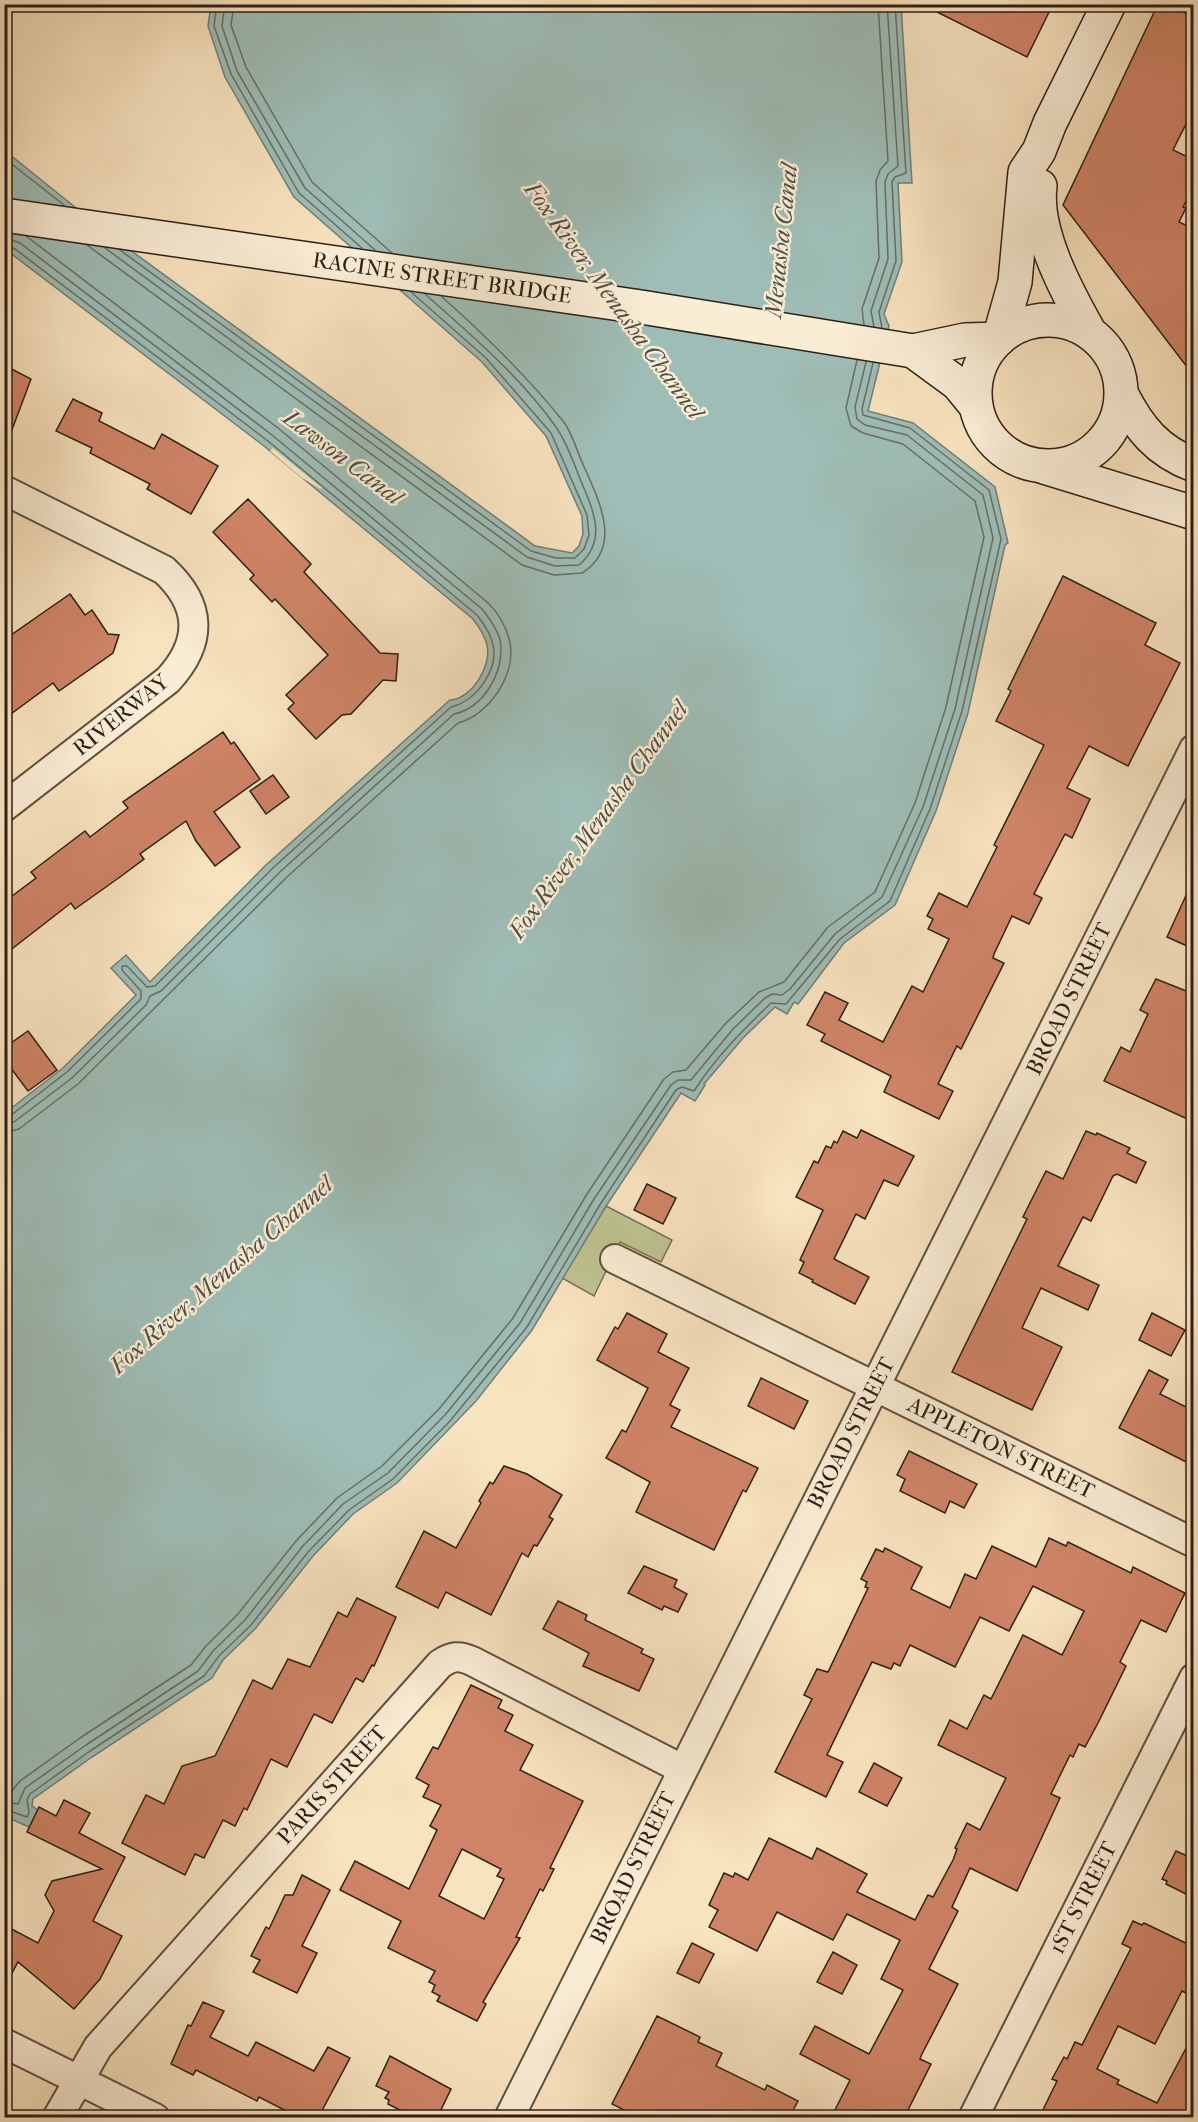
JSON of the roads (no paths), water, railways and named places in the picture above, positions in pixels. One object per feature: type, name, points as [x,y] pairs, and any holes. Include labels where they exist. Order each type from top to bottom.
[{"type":"main road","points":[[999,339],[1015,282],[1025,172],[1039,151],[1050,123],[1109,4]]},
{"type":"main road","points":[[1039,151],[1042,172],[1039,197],[1042,222],[1061,274],[1090,333]]},
{"type":"main road","name":"RACINE STREET BRIDGE","points":[[4,215],[640,307],[914,351]]},
{"type":"main road","points":[[976,406],[977,378],[988,352],[999,339],[1020,326],[1044,320],[1068,323],[1090,333],[1108,350],[1118,371],[1122,395],[1144,434],[1163,450],[1194,465]]},
{"type":"main road","points":[[914,351],[965,340],[999,339]]},
{"type":"main road","points":[[914,351],[958,384],[976,406],[984,429],[999,448],[1019,461],[1043,466],[1194,513]]},
{"type":"main road","points":[[1043,466],[1067,465],[1088,455],[1106,439],[1117,418],[1122,395]]},
{"type":"street","name":"RIVERWAY","points":[[4,490],[164,570],[180,584],[190,603],[194,624],[191,645],[182,664],[168,680],[4,807]]},
{"type":"street","name":"BROAD STREET","points":[[509,2118],[1194,750]]},
{"type":"street","name":"APPLETON STREET","points":[[615,1259],[1194,1543]]},
{"type":"street","name":"PARIS STREET","points":[[57,2118],[98,2047],[440,1664],[450,1658],[460,1656],[472,1661],[682,1769]]},
{"type":"street","name":"1ST STREET","points":[[973,2118],[1194,1678]]},
{"type":"street","points":[[4,2043],[155,2118]]},
{"type":"water","points":[[211,5],[901,5],[912,183],[898,183],[902,262],[884,314],[889,326],[868,411],[913,423],[995,487],[1008,543],[1005,545],[968,713],[936,811],[895,905],[844,943],[798,1004],[794,1002],[787,1014],[775,1007],[743,1038],[704,1084],[695,1101],[681,1093],[606,1206],[532,1330],[476,1401],[397,1483],[353,1514],[313,1556],[255,1629],[223,1660],[212,1678],[33,1799],[32,1806],[38,1810],[29,1827],[4,1816],[5,1113],[63,1068],[136,995],[111,968],[126,955],[150,982],[266,865],[450,700],[458,698],[472,688],[483,672],[488,654],[485,638],[473,619],[264,446],[5,249],[4,150],[111,236],[535,546],[572,553],[579,546],[583,534],[582,516],[546,436],[482,362],[294,197],[225,77],[208,26]]},
{"type":"water label","name":"Menasha Canal","points":[[781,241]]},
{"type":"water label","name":"Fox River, Menasha Channel","points":[[614,300]]},
{"type":"water label","name":"Lawson Canal","points":[[343,457]]},
{"type":"water label","name":"Fox River, Menasha Channel","points":[[598,820]]},
{"type":"water label","name":"Fox River, Menasha Channel","points":[[221,1275]]}]
